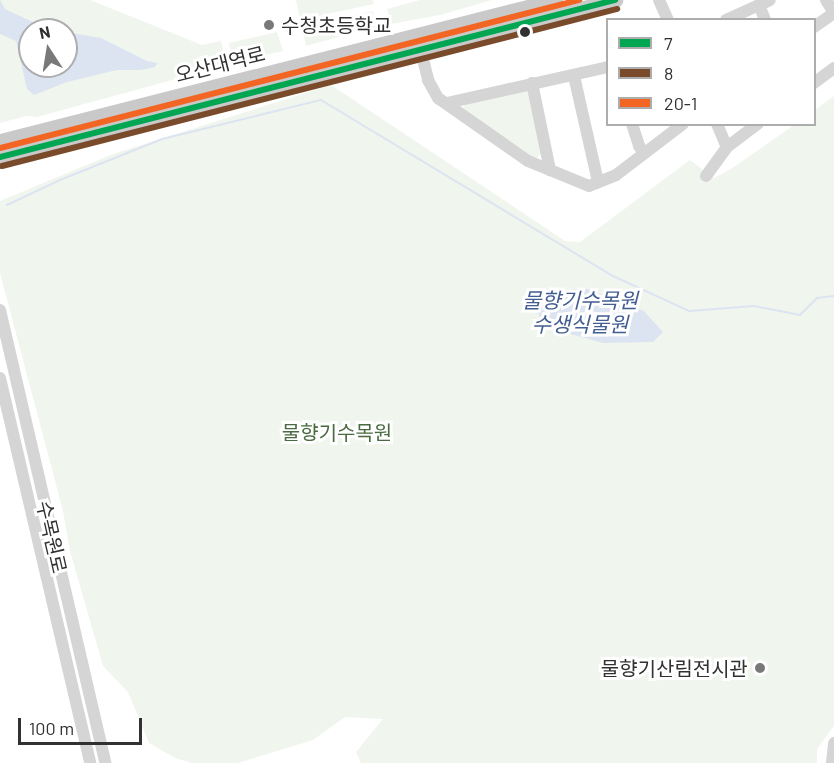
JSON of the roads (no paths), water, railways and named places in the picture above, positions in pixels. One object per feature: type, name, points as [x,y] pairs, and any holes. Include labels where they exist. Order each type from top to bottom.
[{"type":"main road","name":"오산대역로","points":[[0,141],[555,0]]},
{"type":"main road","name":"오산대역로","points":[[0,157],[615,0]]},
{"type":"street","points":[[659,0],[667,18]]},
{"type":"street","points":[[816,26],[834,13],[826,0]]},
{"type":"street","points":[[730,18],[764,2],[765,18]]},
{"type":"street","points":[[421,51],[431,87],[438,98],[463,118],[528,161],[589,186],[616,175],[680,126]]},
{"type":"street","points":[[447,103],[606,68]]},
{"type":"street","points":[[816,81],[834,68]]},
{"type":"street","points":[[574,76],[598,182]]},
{"type":"street","points":[[532,83],[550,170]]},
{"type":"street","points":[[633,126],[639,146],[644,153]]},
{"type":"street","points":[[718,126],[727,147]]},
{"type":"street","points":[[706,176],[727,147],[755,126]]},
{"type":"street","name":"수목원로","points":[[0,310],[105,763]]},
{"type":"street","name":"수목원로","points":[[0,378],[90,763]]},
{"type":"street","points":[[832,763],[834,744]]},
{"type":"water","points":[[0,0],[5,9],[24,18],[18,18],[18,50],[16,41],[0,34]]},
{"type":"water","points":[[78,34],[101,38],[147,61],[157,63],[155,67],[141,70],[117,70],[67,82],[34,95],[27,89],[24,78],[78,78]]},
{"type":"water","name":"물향기수목원 수생식물원","points":[[584,288],[644,311],[663,332],[653,342],[603,343],[567,333],[540,321],[538,311],[549,297],[563,291]]},
{"type":"waterway","points":[[7,205],[60,180],[162,139],[321,100],[613,276],[689,311],[754,306],[800,315],[817,298],[834,296]]},
{"type":"place","name":"수청초등학교","points":[[269,25]]},
{"type":"place","name":"물향기산림전시관","points":[[760,668]]},
{"type":"park label","name":"물향기수목원","points":[[337,432]]}]
